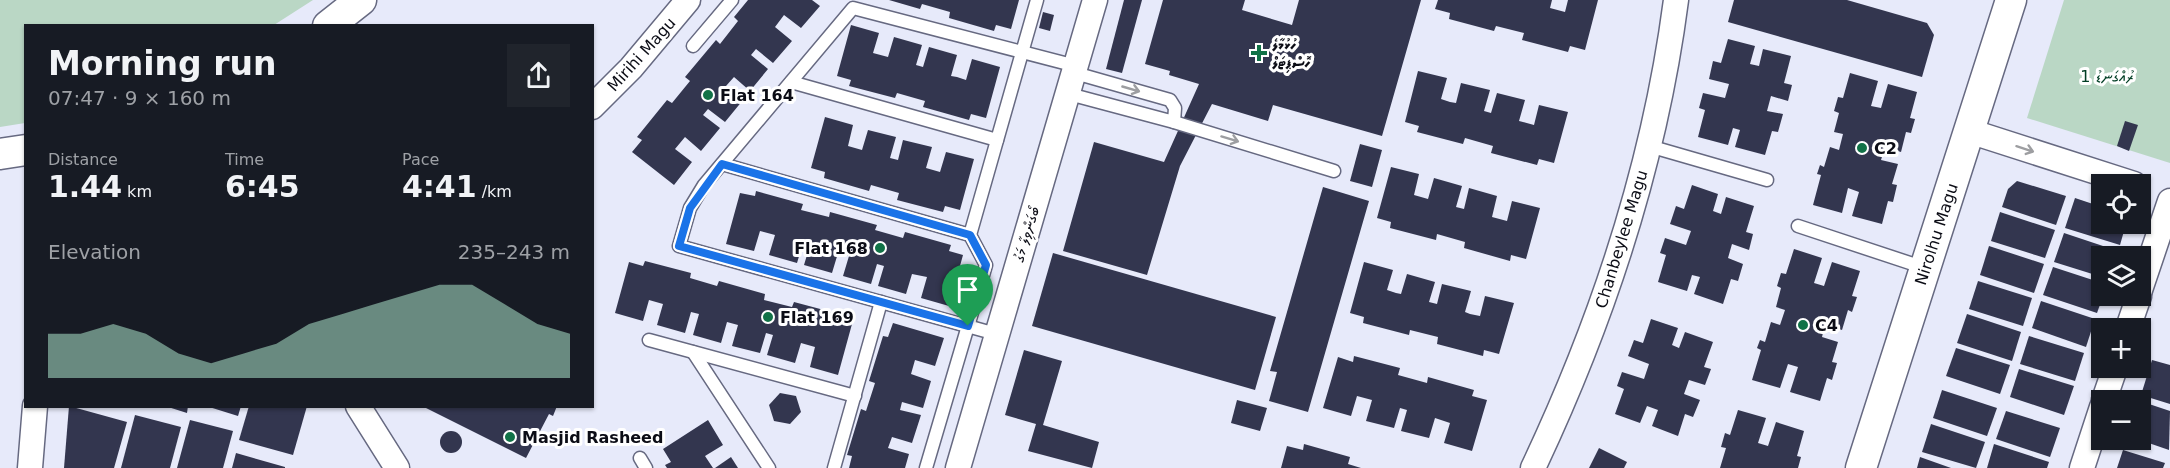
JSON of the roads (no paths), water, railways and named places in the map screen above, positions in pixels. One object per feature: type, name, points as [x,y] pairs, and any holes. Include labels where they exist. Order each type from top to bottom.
[{"type":"street","points":[[331,24],[361,0]]},
{"type":"street","name":"Mirihi Magu","points":[[594,105],[631,68],[688,0]]},
{"type":"street","name":"ބޯގަންވިލާ މަގު","points":[[958,468],[1095,0]]},
{"type":"street","name":"Chanbeylee Magu","points":[[1533,468],[1582,357],[1604,296],[1649,146],[1667,66],[1676,0]]},
{"type":"street","name":"Nirolhu Magu","points":[[1861,468],[2011,0]]},
{"type":"street","points":[[1969,130],[2103,174]]},
{"type":"street","points":[[0,154],[24,150]]},
{"type":"street","points":[[2151,190],[2170,196]]},
{"type":"street","points":[[2151,257],[2170,201]]},
{"type":"street","points":[[30,468],[35,408]]},
{"type":"street","points":[[359,408],[397,468]]},
{"type":"street","points":[[2082,468],[2091,441]]},
{"type":"lane","points":[[693,46],[732,0]]},
{"type":"lane","points":[[926,468],[986,265],[970,235],[1037,0]]},
{"type":"lane","points":[[996,334],[679,246],[690,208],[722,164],[853,8],[1022,52],[1074,78],[1174,122],[1334,171]]},
{"type":"lane","points":[[1074,78],[1170,99],[1175,108],[1174,122]]},
{"type":"lane","points":[[791,82],[997,140]]},
{"type":"lane","points":[[1649,146],[1767,180]]},
{"type":"lane","points":[[722,164],[970,235]]},
{"type":"lane","points":[[1798,226],[1925,268]]},
{"type":"lane","points":[[834,468],[881,302]]},
{"type":"lane","points":[[650,340],[855,396]]},
{"type":"lane","points":[[693,352],[769,468]]},
{"type":"place","name":"ހުޅުމާލެ ހޮސްޕިޓަލް","points":[[1259,53]]},
{"type":"place","name":"Flat 164","points":[[708,95]]},
{"type":"place","name":"C2","points":[[1862,148]]},
{"type":"place","name":"Flat 168","points":[[880,248]]},
{"type":"place","name":"Flat 169","points":[[768,317]]},
{"type":"place","name":"C4","points":[[1803,325]]},
{"type":"place","name":"Masjid Rasheed","points":[[510,437]]},
{"type":"park label","name":"ރުއްގަނޑު 1","points":[[2107,76]]}]
